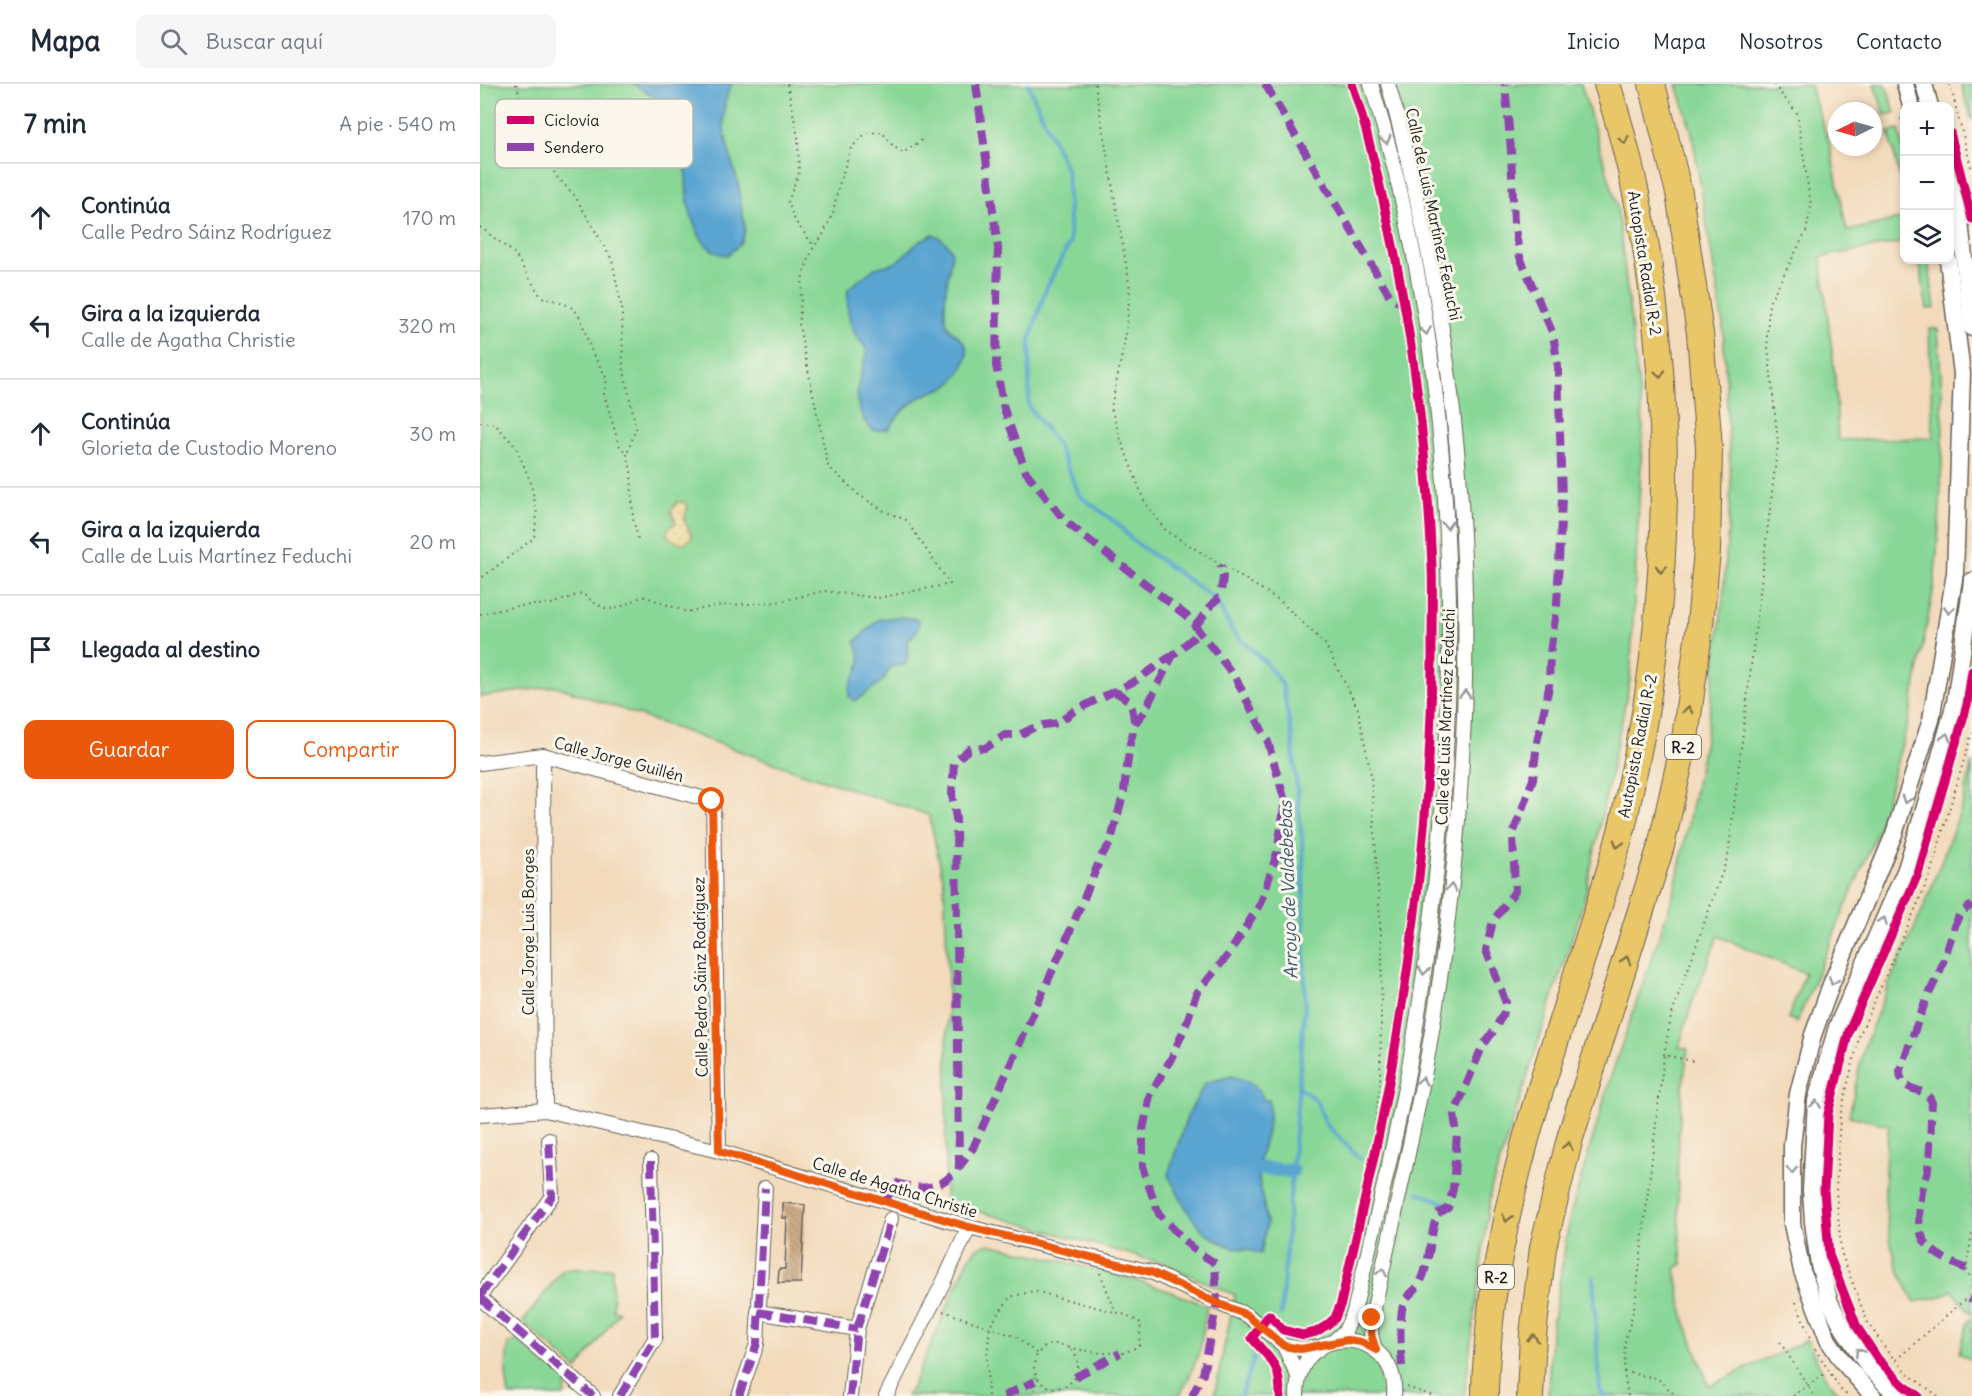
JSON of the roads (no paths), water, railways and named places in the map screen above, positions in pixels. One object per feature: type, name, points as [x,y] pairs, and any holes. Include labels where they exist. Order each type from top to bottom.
[{"type":"highway","name":"Autopista Radial R-2","points":[[1485,1396],[1490,1317],[1498,1256],[1517,1171],[1548,1062],[1620,837],[1644,728],[1657,633],[1664,498],[1661,393],[1654,309],[1635,193],[1620,126],[1607,84]]},
{"type":"highway","name":"R-2","points":[[1530,1396],[1533,1335],[1544,1247],[1570,1138],[1661,846],[1684,739],[1700,624],[1707,551],[1709,448],[1700,333],[1679,193],[1652,84]]},
{"type":"street","name":"Calle de Luis Martínez Feduchi","points":[[1298,1376],[1305,1361],[1345,1331],[1354,1312],[1412,1051],[1438,860],[1447,762],[1449,568],[1443,475],[1432,375],[1419,281],[1371,84]]},
{"type":"street","name":"Calle de Luis Martínez Feduchi","points":[[1376,1350],[1371,1334],[1372,1318],[1428,1054],[1442,961],[1459,807],[1466,677],[1466,568],[1449,373],[1432,268],[1411,172],[1388,84]]},
{"type":"street","points":[[1905,84],[1910,102]]},
{"type":"street","points":[[1924,84],[1929,102]]},
{"type":"street","points":[[1954,197],[1960,222],[1972,328]]},
{"type":"street","points":[[1873,1396],[1843,1362],[1828,1340],[1802,1271],[1792,1224],[1792,1146],[1798,1094],[1814,1035],[1832,982],[1894,834],[1931,720],[1955,573],[1956,550],[1962,374],[1948,264]]},
{"type":"street","points":[[1897,1396],[1868,1366],[1843,1328],[1830,1302],[1819,1265],[1811,1190],[1816,1101],[1837,1026],[1906,869],[1931,788],[1955,703],[1972,581]]},
{"type":"street","name":"Calle Jorge Guillén","points":[[480,763],[543,755],[712,801]]},
{"type":"street","name":"Calle Jorge Luis Borges","points":[[543,755],[545,1110]]},
{"type":"street","name":"Calle Pedro Sáinz Rodríguez","points":[[712,801],[719,1151]]},
{"type":"street","name":"Calle de Agatha Christie","points":[[480,1115],[545,1110],[719,1151],[969,1227],[1151,1272],[1247,1315],[1284,1346],[1298,1376]]},
{"type":"street","points":[[549,1140],[552,1196],[480,1297],[593,1396]]},
{"type":"street","points":[[620,1396],[655,1339],[651,1161]]},
{"type":"street","points":[[739,1396],[757,1344],[765,1188]]},
{"type":"street","points":[[850,1396],[857,1329],[891,1219]]},
{"type":"street","points":[[886,1396],[969,1227]]},
{"type":"street","points":[[758,1312],[857,1329]]},
{"type":"street","points":[[1284,1346],[1301,1349],[1347,1340],[1361,1342],[1376,1350],[1386,1361],[1395,1391]]},
{"type":"street","points":[[1297,1396],[1298,1376]]},
{"type":"water","points":[[634,84],[732,84],[724,109],[725,133],[739,186],[745,228],[740,243],[727,255],[716,252],[701,238],[688,203],[686,168],[693,168],[693,99],[657,99]]},
{"type":"water","points":[[933,234],[945,241],[952,253],[946,287],[946,321],[952,331],[965,343],[966,360],[951,384],[911,403],[901,412],[889,429],[874,431],[866,422],[858,404],[858,384],[867,352],[850,322],[848,289],[875,268],[895,263],[920,241]]},
{"type":"water","points":[[899,617],[917,619],[919,623],[916,632],[907,641],[908,658],[905,665],[890,667],[883,680],[854,701],[849,697],[849,691],[860,662],[860,654],[855,642],[879,619]]},
{"type":"water","points":[[1232,1076],[1251,1083],[1259,1090],[1263,1100],[1269,1100],[1269,1123],[1257,1168],[1267,1223],[1261,1254],[1224,1244],[1205,1231],[1184,1205],[1168,1175],[1187,1117],[1205,1083]]},
{"type":"waterway","name":"Arroyo de Valdebebas","points":[[1028,84],[1067,171],[1070,243],[1047,286],[1030,339],[1029,407],[1057,444],[1080,496],[1118,524],[1131,539],[1216,600],[1233,632],[1266,663],[1282,684],[1292,737],[1303,851],[1305,1003],[1281,1314]]},
{"type":"waterway","points":[[1298,1087],[1316,1100],[1326,1124],[1360,1159]]},
{"type":"waterway","points":[[1257,1168],[1292,1171]]},
{"type":"waterway","points":[[1418,1192],[1445,1203]]},
{"type":"waterway","points":[[1593,1277],[1600,1391],[1604,1396]]},
{"type":"waterway","name":"Arroyo de Valdebebas","points":[[1241,1396],[1255,1355]]}]
